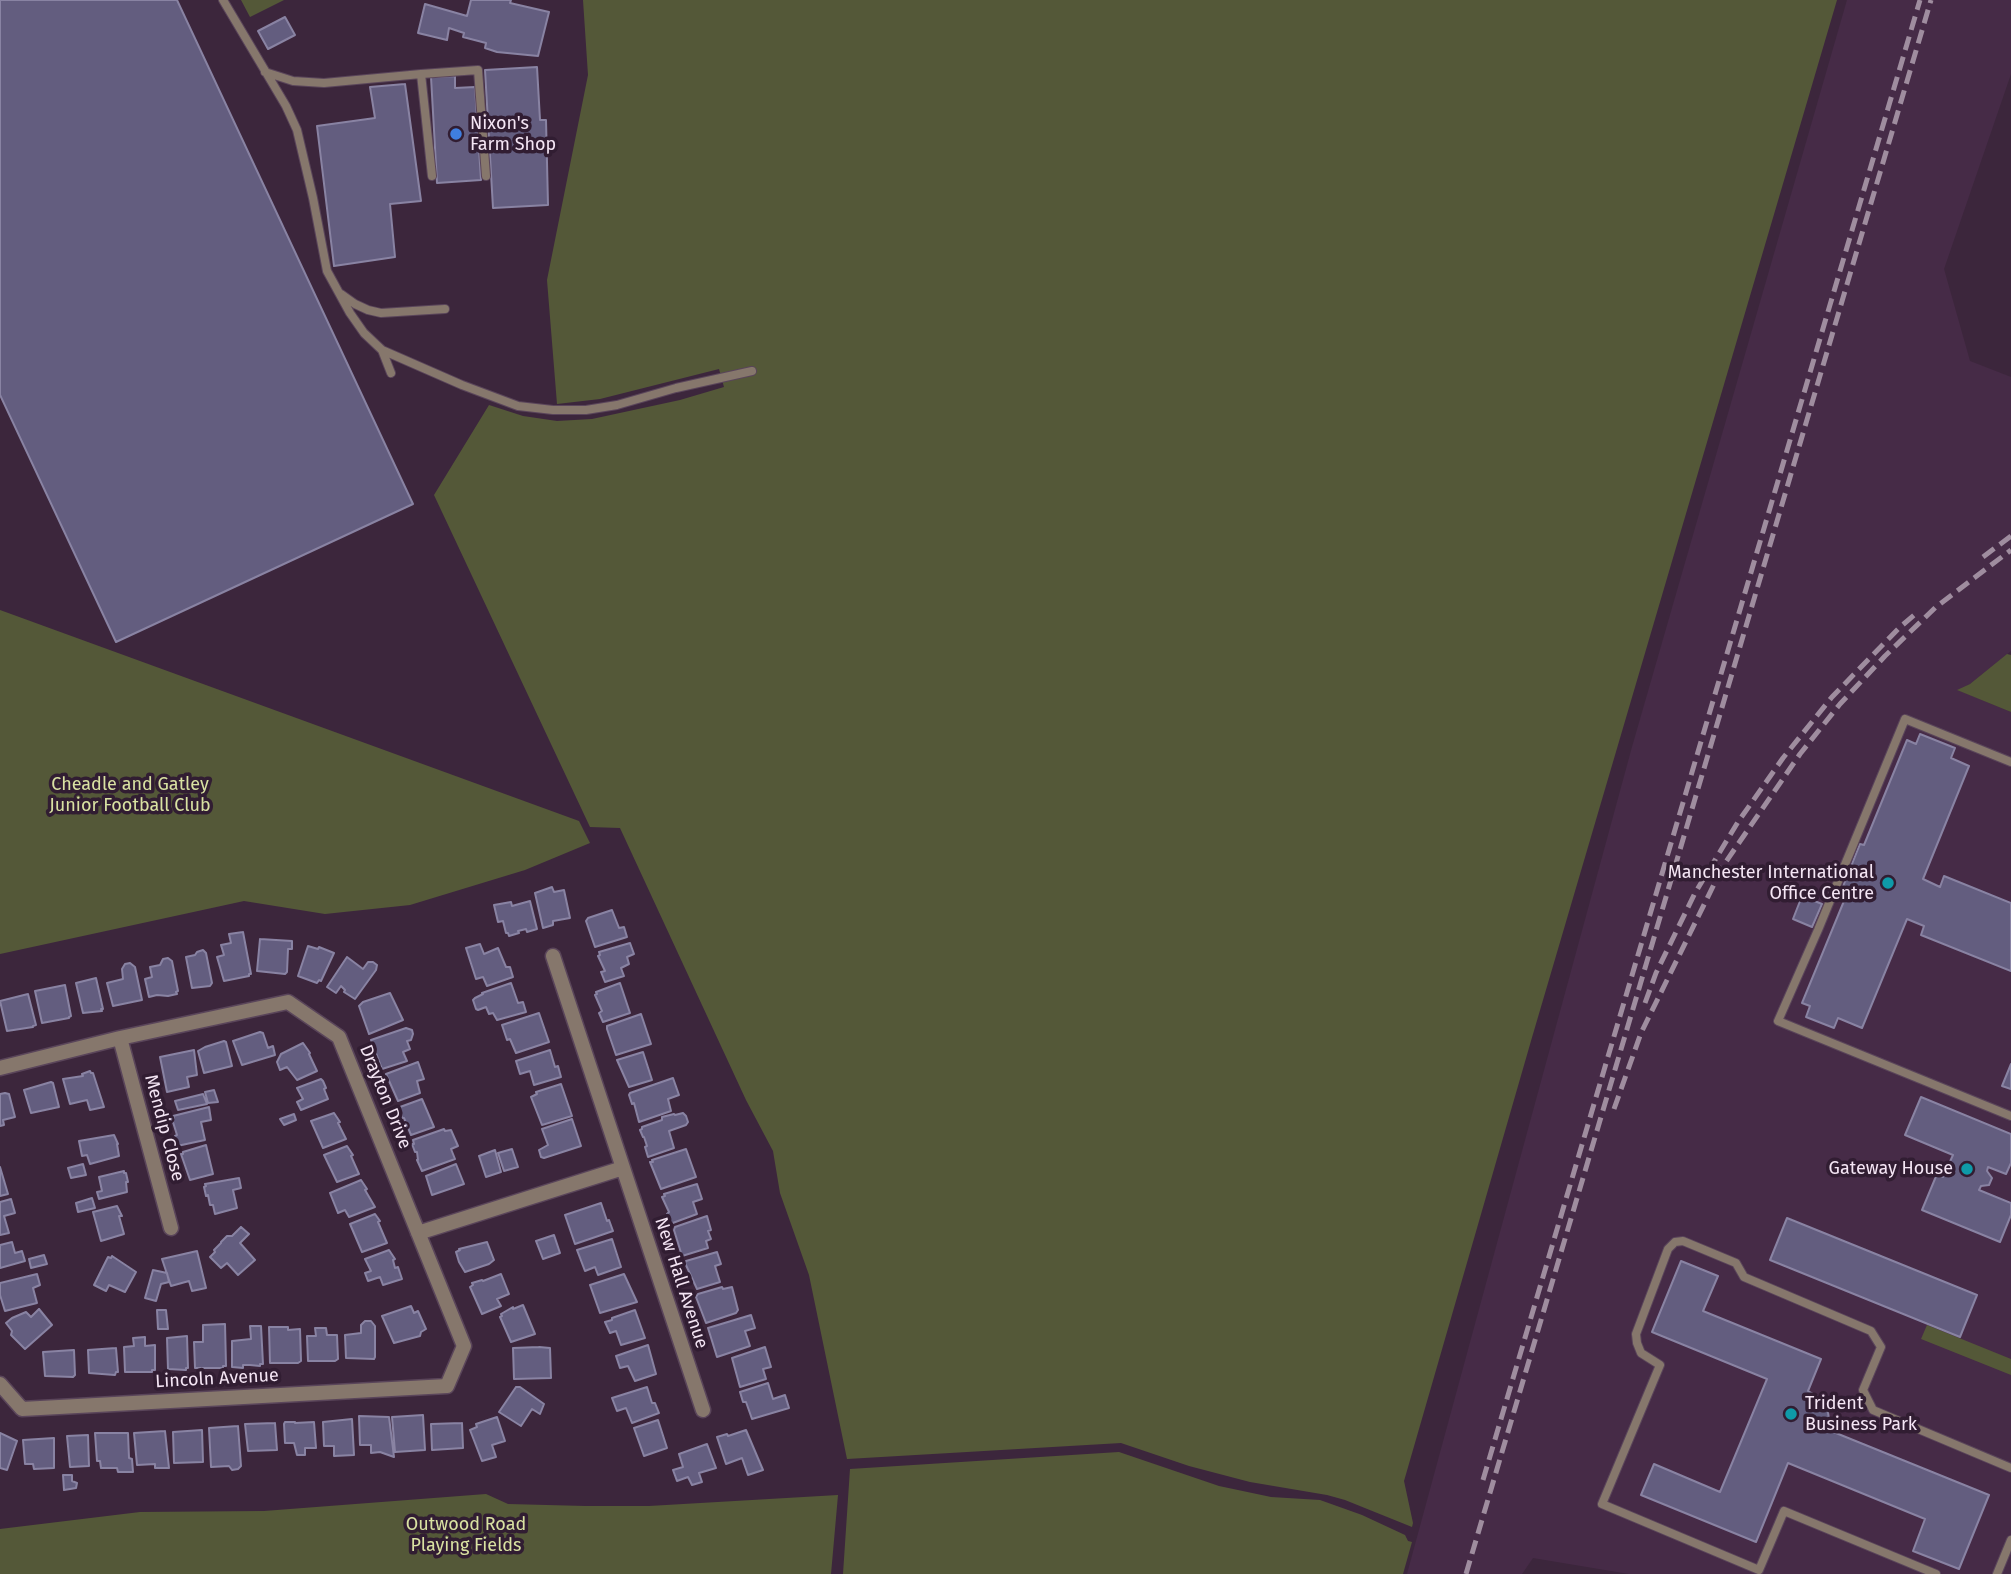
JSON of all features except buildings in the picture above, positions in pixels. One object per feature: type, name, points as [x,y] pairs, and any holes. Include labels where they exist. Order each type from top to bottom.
[{"type":"street","name":"New Hall Avenue","points":[[553,956],[703,1410]]},
{"type":"street","name":"Drayton Drive","points":[[0,1068],[120,1038],[289,1002],[340,1037],[464,1346],[447,1386]]},
{"type":"street","name":"Mendip Close","points":[[120,1038],[171,1228]]},
{"type":"street","points":[[418,1233],[623,1168]]},
{"type":"street","name":"Lincoln Avenue","points":[[0,1384],[22,1409],[447,1386]]},
{"type":"lane","points":[[223,0],[286,106],[297,130],[327,271],[364,333],[382,350],[518,406],[553,410],[586,410],[617,405],[676,388],[752,372]]},
{"type":"lane","points":[[265,72],[293,81],[324,83],[478,70],[486,176]]},
{"type":"lane","points":[[421,74],[432,176]]},
{"type":"lane","points":[[338,292],[355,304],[381,313],[444,309]]},
{"type":"lane","points":[[382,350],[391,373]]},
{"type":"lane","points":[[2011,762],[1905,719],[1778,1021],[2011,1116]]},
{"type":"lane","points":[[1936,1574],[1784,1511],[1759,1570],[1602,1504],[1660,1365],[1641,1353],[1636,1334],[1668,1249],[1675,1242],[1684,1241],[1736,1263],[1744,1277],[1871,1331],[1881,1347],[1863,1390],[1873,1410],[2011,1468]]},
{"type":"lane","points":[[1997,1574],[2011,1540]]},
{"type":"shaded area","points":[[1847,0],[2011,0],[2011,74],[1944,269],[1970,361],[2011,377],[2011,651],[1970,684],[1958,690],[2011,712],[2011,1574],[1629,1574],[1533,1558],[1522,1574],[1407,1574],[1632,747]]},
{"type":"green space","points":[[241,0],[284,0],[250,17]]},
{"type":"green space","points":[[583,0],[1837,0],[1404,1481],[1412,1527],[1345,1500],[1250,1482],[1189,1466],[1121,1443],[847,1459],[809,1275],[780,1193],[773,1151],[746,1100],[620,828],[590,827],[434,495],[489,405],[523,416],[557,421],[592,419],[680,400],[724,387],[719,369],[600,399],[557,404],[547,280],[588,75]]},
{"type":"green space","name":"Cheadle and Gatley Junior Football Club","points":[[0,610],[579,821],[590,843],[525,870],[410,905],[325,914],[244,901],[0,954]]},
{"type":"green space","points":[[2007,654],[2011,655],[2011,712],[1957,690],[1970,684]]},
{"type":"green space","points":[[1927,1325],[2011,1359],[2011,1375],[1921,1339]]},
{"type":"green space","points":[[1119,1452],[1219,1486],[1271,1497],[1320,1500],[1362,1515],[1405,1535],[1408,1541],[1412,1542],[1403,1574],[843,1574],[850,1469]]},
{"type":"green space","name":"Outwood Road Playing Fields","points":[[486,1494],[508,1504],[585,1506],[649,1506],[838,1495],[831,1574],[0,1574],[0,1529],[140,1512],[264,1511]]},
{"type":"railway","points":[[1483,1480],[1920,0]]},
{"type":"railway","points":[[1466,1574],[1931,0]]},
{"type":"railway","points":[[1983,557],[2011,536]]},
{"type":"railway","points":[[1614,1109],[1641,1033],[1723,866],[1800,754],[1840,704],[1885,656],[1936,607],[2011,550]]},
{"type":"railway","points":[[1645,1003],[1656,973],[1695,893],[1738,822],[1783,758],[1832,697],[1919,611]]},
{"type":"place","name":"Nixon's Farm Shop","points":[[456,134]]},
{"type":"place","name":"Manchester International Office Centre","points":[[1888,883]]},
{"type":"place","name":"Gateway House","points":[[1967,1169]]},
{"type":"place","name":"Trident Business Park","points":[[1791,1414]]}]
